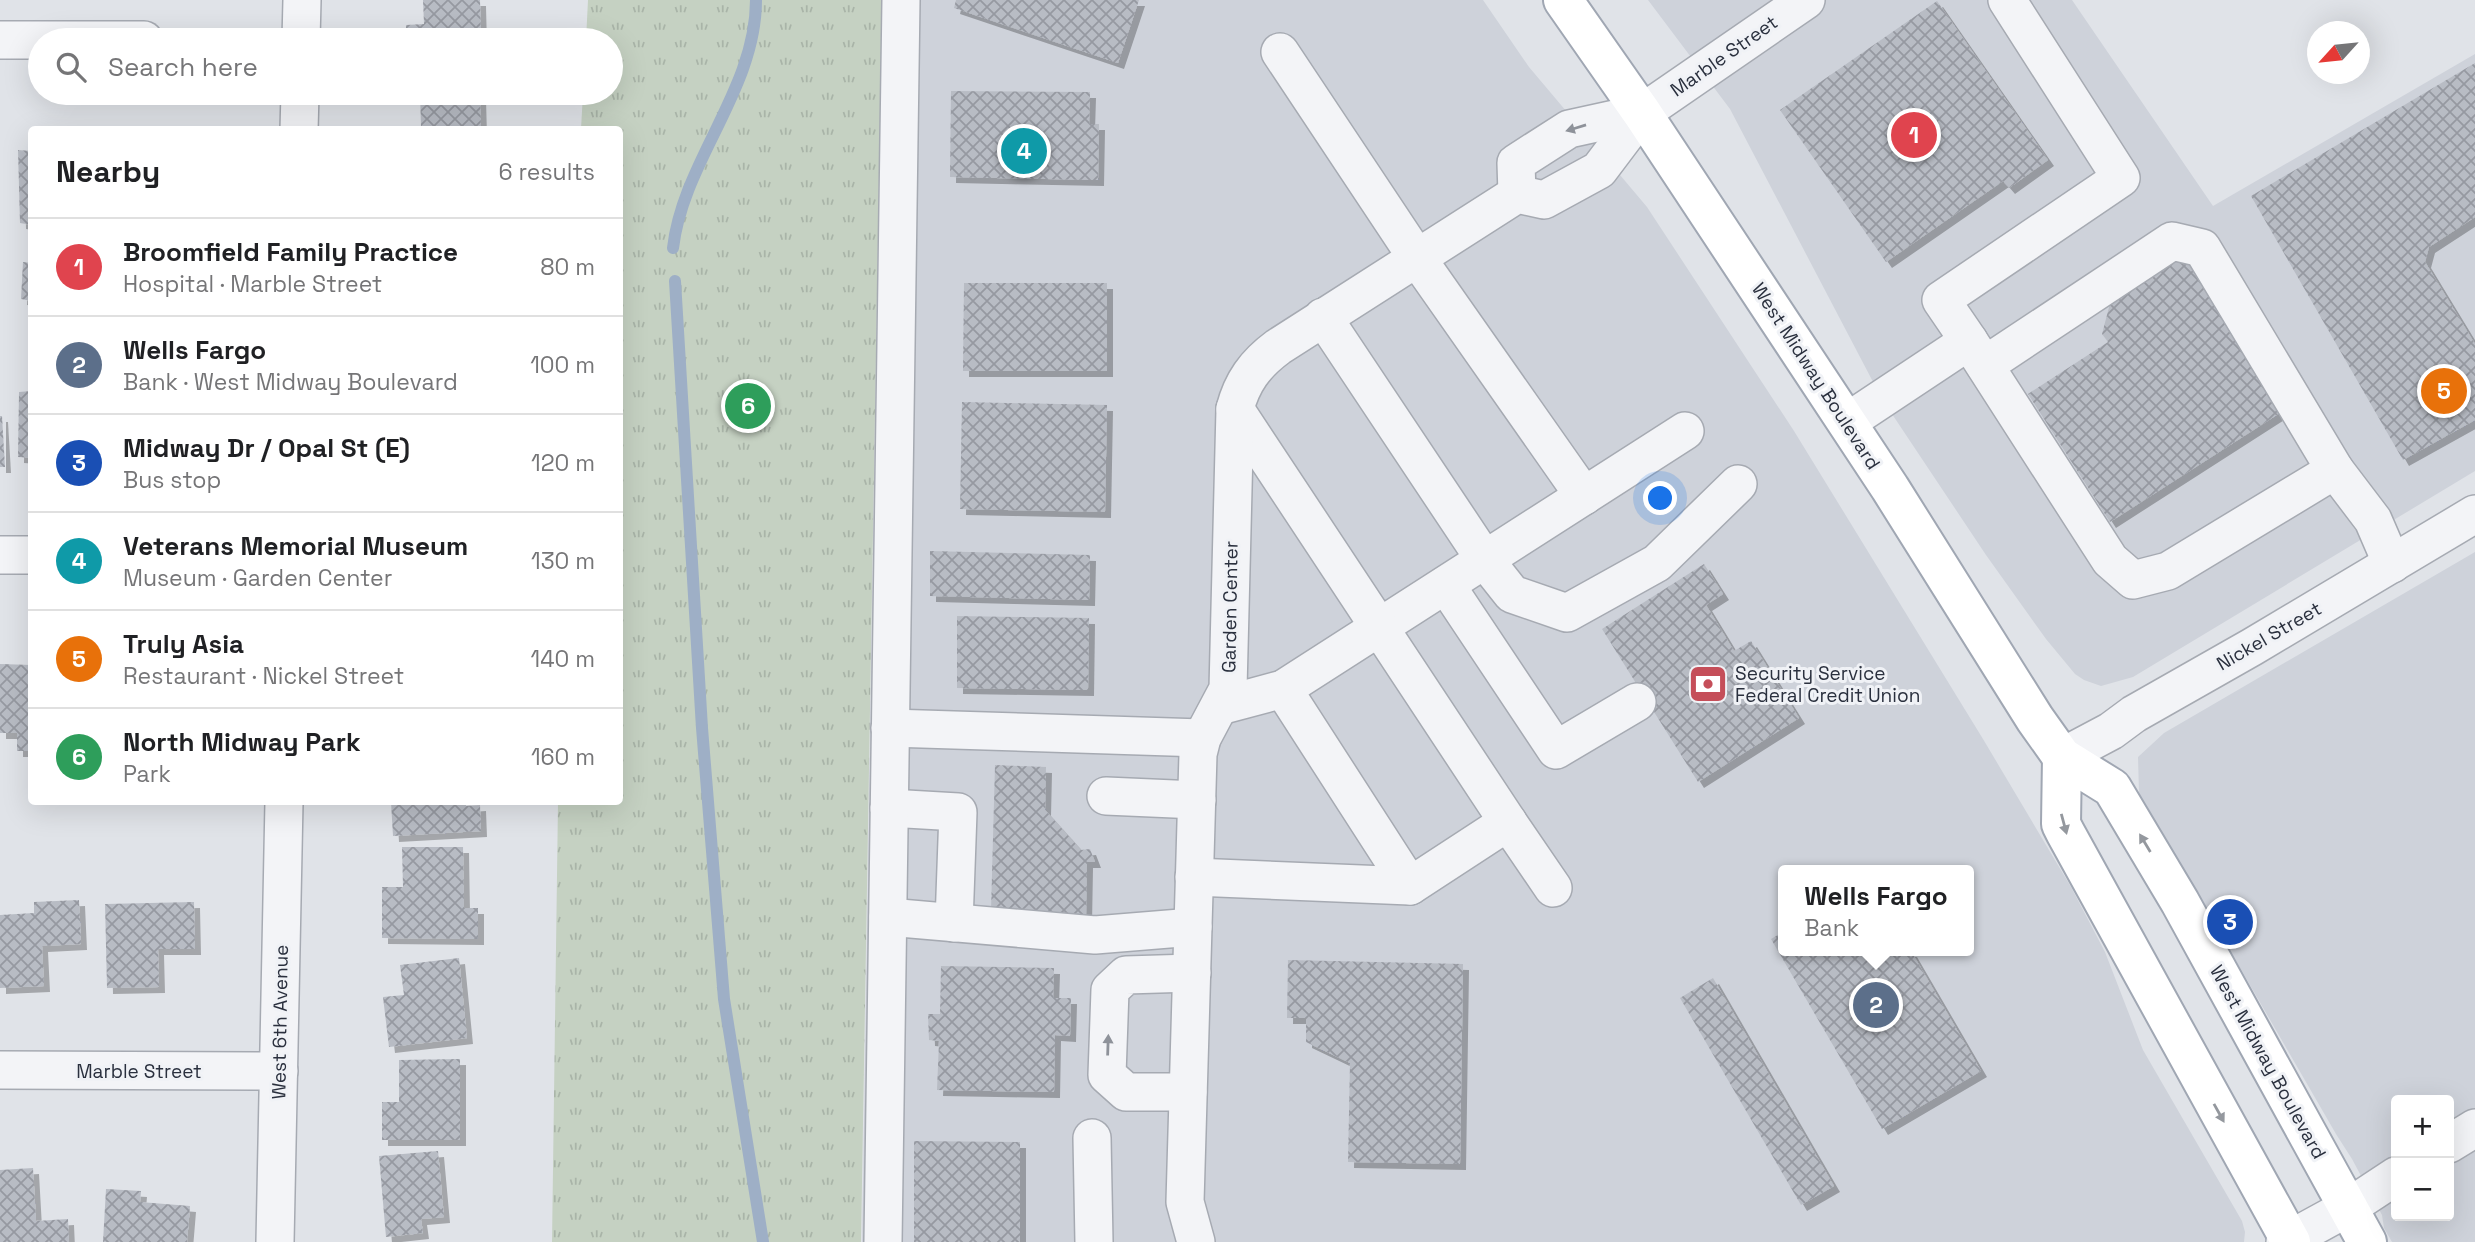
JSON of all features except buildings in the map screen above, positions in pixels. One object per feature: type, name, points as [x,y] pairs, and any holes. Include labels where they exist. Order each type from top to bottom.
[{"type":"main road","name":"West Midway Boulevard","points":[[1563,0],[1642,113],[1847,422],[2035,719],[2062,757],[2112,788],[2180,902],[2367,1242]]},
{"type":"main road","points":[[2062,757],[2061,824],[2288,1241]]},
{"type":"street","points":[[301,28],[302,0]]},
{"type":"street","points":[[883,1242],[901,0]]},
{"type":"street","name":"Marble Street","points":[[1642,113],[1806,0]]},
{"type":"street","points":[[2007,0],[2121,178],[1941,300],[2110,560],[2133,580],[2168,571],[2335,470]]},
{"type":"street","points":[[0,40],[28,40]]},
{"type":"street","points":[[1280,52],[1417,258],[1584,496]]},
{"type":"street","points":[[299,126],[300,105]]},
{"type":"street","points":[[1642,113],[1599,170],[1544,200],[1517,194],[1516,163],[1549,141],[1569,129],[1642,113]]},
{"type":"street","name":"Garden Center","points":[[1196,1242],[1185,1202],[1198,754],[1202,738],[1228,688],[1235,410],[1240,392],[1254,368],[1278,346],[1517,194]]},
{"type":"street","points":[[1847,422],[1977,353],[2172,241],[2202,248],[2335,470],[2373,520],[2392,564]]},
{"type":"street","points":[[1323,317],[1485,560],[1512,594],[1567,613],[1657,563],[1738,484]]},
{"type":"street","points":[[1235,410],[1553,888]]},
{"type":"street","points":[[1220,706],[1283,689],[1685,431]]},
{"type":"street","name":"Nickel Street","points":[[2062,757],[2111,731],[2134,714],[2475,514]]},
{"type":"street","points":[[0,555],[28,555]]},
{"type":"street","points":[[1446,585],[1556,750],[1637,702]]},
{"type":"street","points":[[1283,689],[1410,886]]},
{"type":"street","points":[[890,729],[1202,738]]},
{"type":"street","points":[[1106,796],[1197,800]]},
{"type":"street","name":"West 6th Avenue","points":[[275,1242],[284,805]]},
{"type":"street","points":[[889,807],[958,812],[954,923]]},
{"type":"street","points":[[1194,877],[1410,886],[1508,822]]},
{"type":"street","points":[[888,917],[1095,935],[1193,927]]},
{"type":"street","points":[[1188,1092],[1126,1092],[1107,1075],[1110,990],[1126,975],[1192,973]]},
{"type":"street","name":"Marble Street","points":[[0,1070],[279,1071]]},
{"type":"street","points":[[2454,1141],[2475,1128]]},
{"type":"street","points":[[1092,1138],[1094,1242]]},
{"type":"street","points":[[2288,1241],[2349,1207],[2391,1179]]},
{"type":"shaded area","points":[[882,0],[1483,0],[1529,67],[1647,207],[1794,431],[1983,739],[2071,887],[2105,952],[2143,1050],[2242,1221],[2244,1242],[862,1242]]},
{"type":"shaded area","points":[[1648,0],[2072,0],[2213,206],[2475,54],[2475,471],[2133,677],[2101,686],[2084,680],[2075,674],[2046,639],[1986,555],[1882,399],[1730,109]]},
{"type":"shaded area","points":[[2475,552],[2475,1242],[2392,1242],[2384,1228],[2382,1215],[2352,1159],[2139,793],[2138,757],[2164,733]]},
{"type":"green space","points":[[588,0],[882,0],[861,1242],[552,1242],[558,805],[623,805],[623,126],[581,126],[582,105],[623,105],[623,28],[587,28]]},
{"type":"waterway","points":[[673,248],[679,216],[690,185],[744,64],[753,33],[756,0]]},
{"type":"waterway","points":[[675,281],[702,728],[724,999],[763,1242]]},
{"type":"place","name":"Broomfield Family Practice","points":[[1914,135]]},
{"type":"place","name":"Veterans Memorial Museum","points":[[1024,151]]},
{"type":"place","name":"Truly Asia","points":[[2444,391]]},
{"type":"place","name":"North Midway Park","points":[[748,406]]},
{"type":"place","name":"Security Service Federal Credit Union","points":[[1708,684]]},
{"type":"place","name":"Midway Dr / Opal St (E)","points":[[2230,922]]},
{"type":"place","name":"Wells Fargo","points":[[1876,1005]]}]
